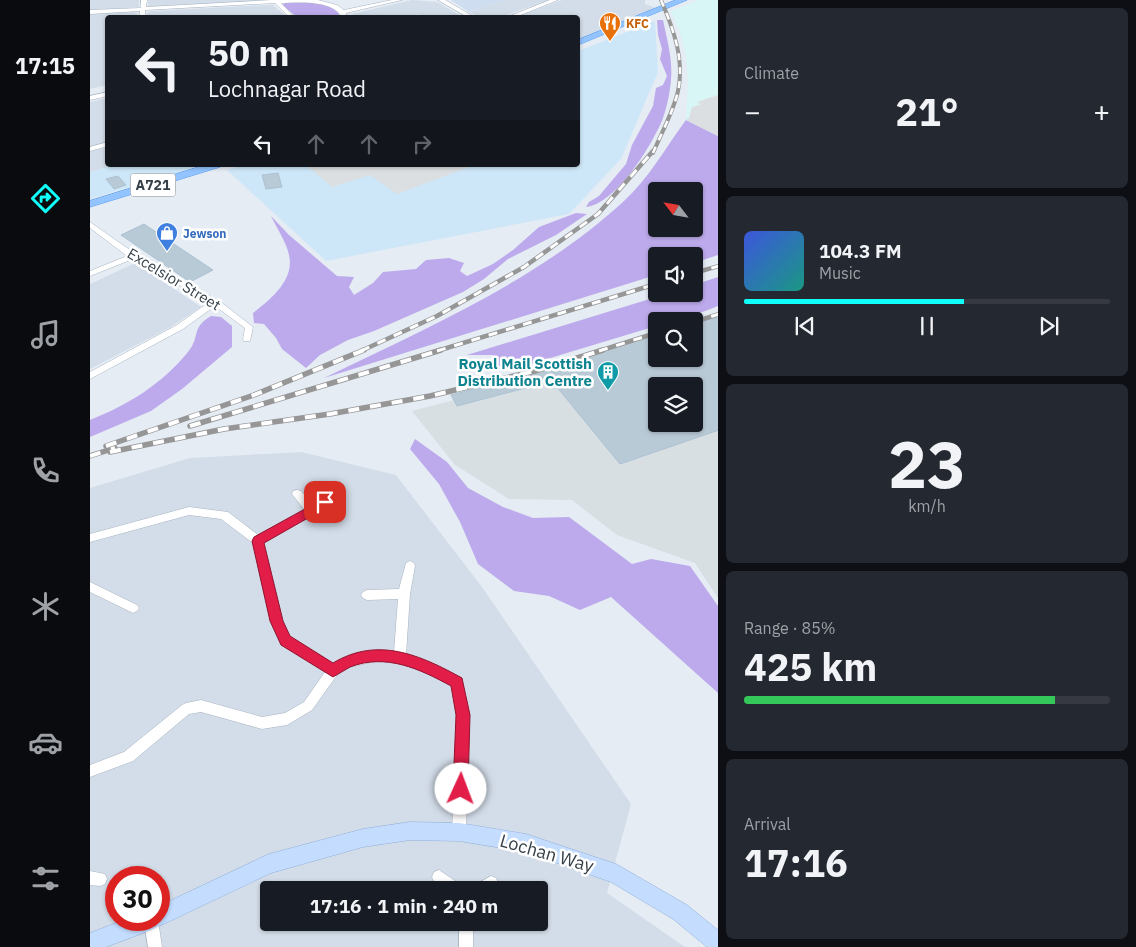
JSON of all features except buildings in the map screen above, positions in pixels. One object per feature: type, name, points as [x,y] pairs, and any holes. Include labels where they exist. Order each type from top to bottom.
[{"type":"main road","points":[[580,42],[683,0]]},
{"type":"main road","name":"A721","points":[[90,204],[210,167]]},
{"type":"street","points":[[142,15],[144,0]]},
{"type":"street","points":[[90,12],[306,0],[336,6],[346,4]]},
{"type":"street","points":[[336,6],[344,15],[399,0]]},
{"type":"street","points":[[441,0],[468,15]]},
{"type":"street","points":[[515,15],[555,0]]},
{"type":"street","points":[[275,1],[290,15]]},
{"type":"street","points":[[90,98],[105,95]]},
{"type":"street","points":[[90,149],[105,145]]},
{"type":"street","name":"Excelsior Street","points":[[90,224],[132,256],[215,302],[249,327],[247,339]]},
{"type":"street","points":[[90,274],[132,256]]},
{"type":"street","points":[[90,376],[180,327],[215,302]]},
{"type":"street","points":[[297,494],[311,511]]},
{"type":"street","points":[[258,541],[338,494]]},
{"type":"street","points":[[90,538],[189,510],[224,515],[254,536],[258,541],[277,621],[286,641],[333,670]]},
{"type":"street","points":[[400,658],[404,594],[410,566]]},
{"type":"street","points":[[90,587],[133,608]]},
{"type":"street","points":[[366,595],[404,594]]},
{"type":"street","points":[[90,771],[128,757],[186,709],[201,706],[262,723],[287,719],[308,706],[333,670],[347,662],[381,655],[400,658],[433,669],[457,682],[463,715],[459,832]]},
{"type":"street","name":"Lochan Way","points":[[170,911],[269,864],[363,838],[410,831],[459,832],[526,843],[616,874],[680,912],[718,944]]},
{"type":"street","points":[[439,877],[444,881]]},
{"type":"street","points":[[90,943],[122,931]]},
{"type":"street","points":[[153,931],[155,947]]},
{"type":"street","points":[[466,931],[466,947]]},
{"type":"shaded area","points":[[90,0],[139,0],[139,7],[90,11]]},
{"type":"shaded area","points":[[148,0],[270,0],[151,8],[148,6]]},
{"type":"shaded area","points":[[412,0],[437,2],[460,15],[353,15],[352,14]]},
{"type":"shaded area","points":[[451,0],[506,0],[469,12]]},
{"type":"shaded area","points":[[506,0],[549,0],[506,15],[476,15],[469,12]]},
{"type":"shaded area","points":[[562,0],[645,0],[645,4],[656,8],[580,38],[580,15],[521,15]]},
{"type":"shaded area","points":[[699,0],[718,0],[718,136],[686,120],[688,79],[686,57],[681,35],[671,11]]},
{"type":"shaded area","points":[[313,2],[333,8],[339,15],[294,15],[282,5],[285,3]]},
{"type":"shaded area","points":[[273,5],[285,15],[147,15],[151,11]]},
{"type":"shaded area","points":[[137,13],[137,15],[105,15],[105,85],[90,89],[90,14]]},
{"type":"shaded area","points":[[657,20],[663,20],[671,65],[670,89],[663,118],[642,157],[621,184],[598,203],[586,207],[589,202],[599,196],[626,164],[632,145],[653,106],[656,88],[663,85],[667,76],[660,59],[662,49],[658,35]]},
{"type":"shaded area","points":[[655,21],[658,72],[621,159],[569,214],[326,261],[227,170],[237,167],[580,167],[580,50]]},
{"type":"shaded area","points":[[718,95],[718,136],[686,120],[689,118],[692,107],[701,104],[697,102]]},
{"type":"shaded area","points":[[105,98],[105,142],[90,146],[90,102]]},
{"type":"shaded area","points":[[686,120],[718,136],[718,255],[703,260],[703,247],[648,247],[648,277],[324,378],[442,321],[518,279],[590,229],[624,201],[649,172]]},
{"type":"shaded area","points":[[105,147],[105,167],[108,167],[90,172],[90,151]]},
{"type":"shaded area","points":[[108,167],[195,167],[90,199],[90,172]]},
{"type":"shaded area","points":[[308,167],[469,167],[397,194],[370,175],[332,187]]},
{"type":"shaded area","points":[[576,213],[587,214],[556,235],[508,259],[484,279],[463,292],[374,331],[348,340],[320,355],[306,368],[282,349],[276,338],[264,324],[254,323],[253,313],[280,288],[285,281],[290,264],[286,245],[271,216],[289,235],[337,276],[354,277],[349,287],[354,295],[373,283],[383,272],[416,269],[426,260],[449,258],[464,263],[460,271],[467,276],[493,264],[513,250],[539,227]]},
{"type":"shaded area","points":[[135,263],[201,307],[169,328],[90,369],[90,284]]},
{"type":"shaded area","points":[[718,277],[718,306],[701,312],[648,312],[648,328],[514,369],[496,367],[493,355],[467,355],[648,300],[648,302],[703,302],[703,282]]},
{"type":"shaded area","points":[[211,316],[221,317],[232,326],[232,347],[182,389],[151,411],[90,437],[90,420],[118,408],[156,384],[188,352],[200,325]]},
{"type":"shaded area","points":[[718,317],[718,598],[695,563],[617,535],[572,500],[509,499],[455,465],[412,411],[541,377],[648,341],[648,367],[703,367],[703,323]]},
{"type":"shaded area","points":[[415,439],[447,462],[468,488],[503,507],[533,518],[569,517],[632,564],[651,559],[690,566],[718,606],[718,693],[611,597],[580,610],[549,596],[514,591],[478,564],[460,522],[439,484],[410,449]]},
{"type":"shaded area","points":[[301,452],[396,475],[482,587],[631,804],[607,893],[685,947],[90,947],[90,488],[190,458]]},
{"type":"railway","points":[[653,153],[674,106],[680,79],[677,44],[661,0]]},
{"type":"railway","points":[[361,351],[437,316],[524,267],[598,214],[653,151]]},
{"type":"railway","points":[[703,270],[718,266]]},
{"type":"railway","points":[[437,351],[648,286]]},
{"type":"railway","points":[[703,319],[718,314]]},
{"type":"railway","points":[[599,351],[648,336]]},
{"type":"railway","points":[[106,446],[254,395],[364,350]]},
{"type":"railway","points":[[190,426],[441,350]]},
{"type":"railway","points":[[110,452],[224,429],[330,414],[430,396],[535,371],[603,350]]},
{"type":"railway","points":[[90,456],[115,448]]},
{"type":"place","name":"KFC","points":[[610,42]]},
{"type":"place","name":"Jewson","points":[[167,252]]},
{"type":"place","name":"Royal Mail Scottish Distribution Centre","points":[[608,391]]},
{"type":"route","points":[[325,502],[258,541],[277,621],[286,641],[333,670],[347,662],[381,655],[400,658],[433,669],[457,682],[463,715],[461,789]]}]
